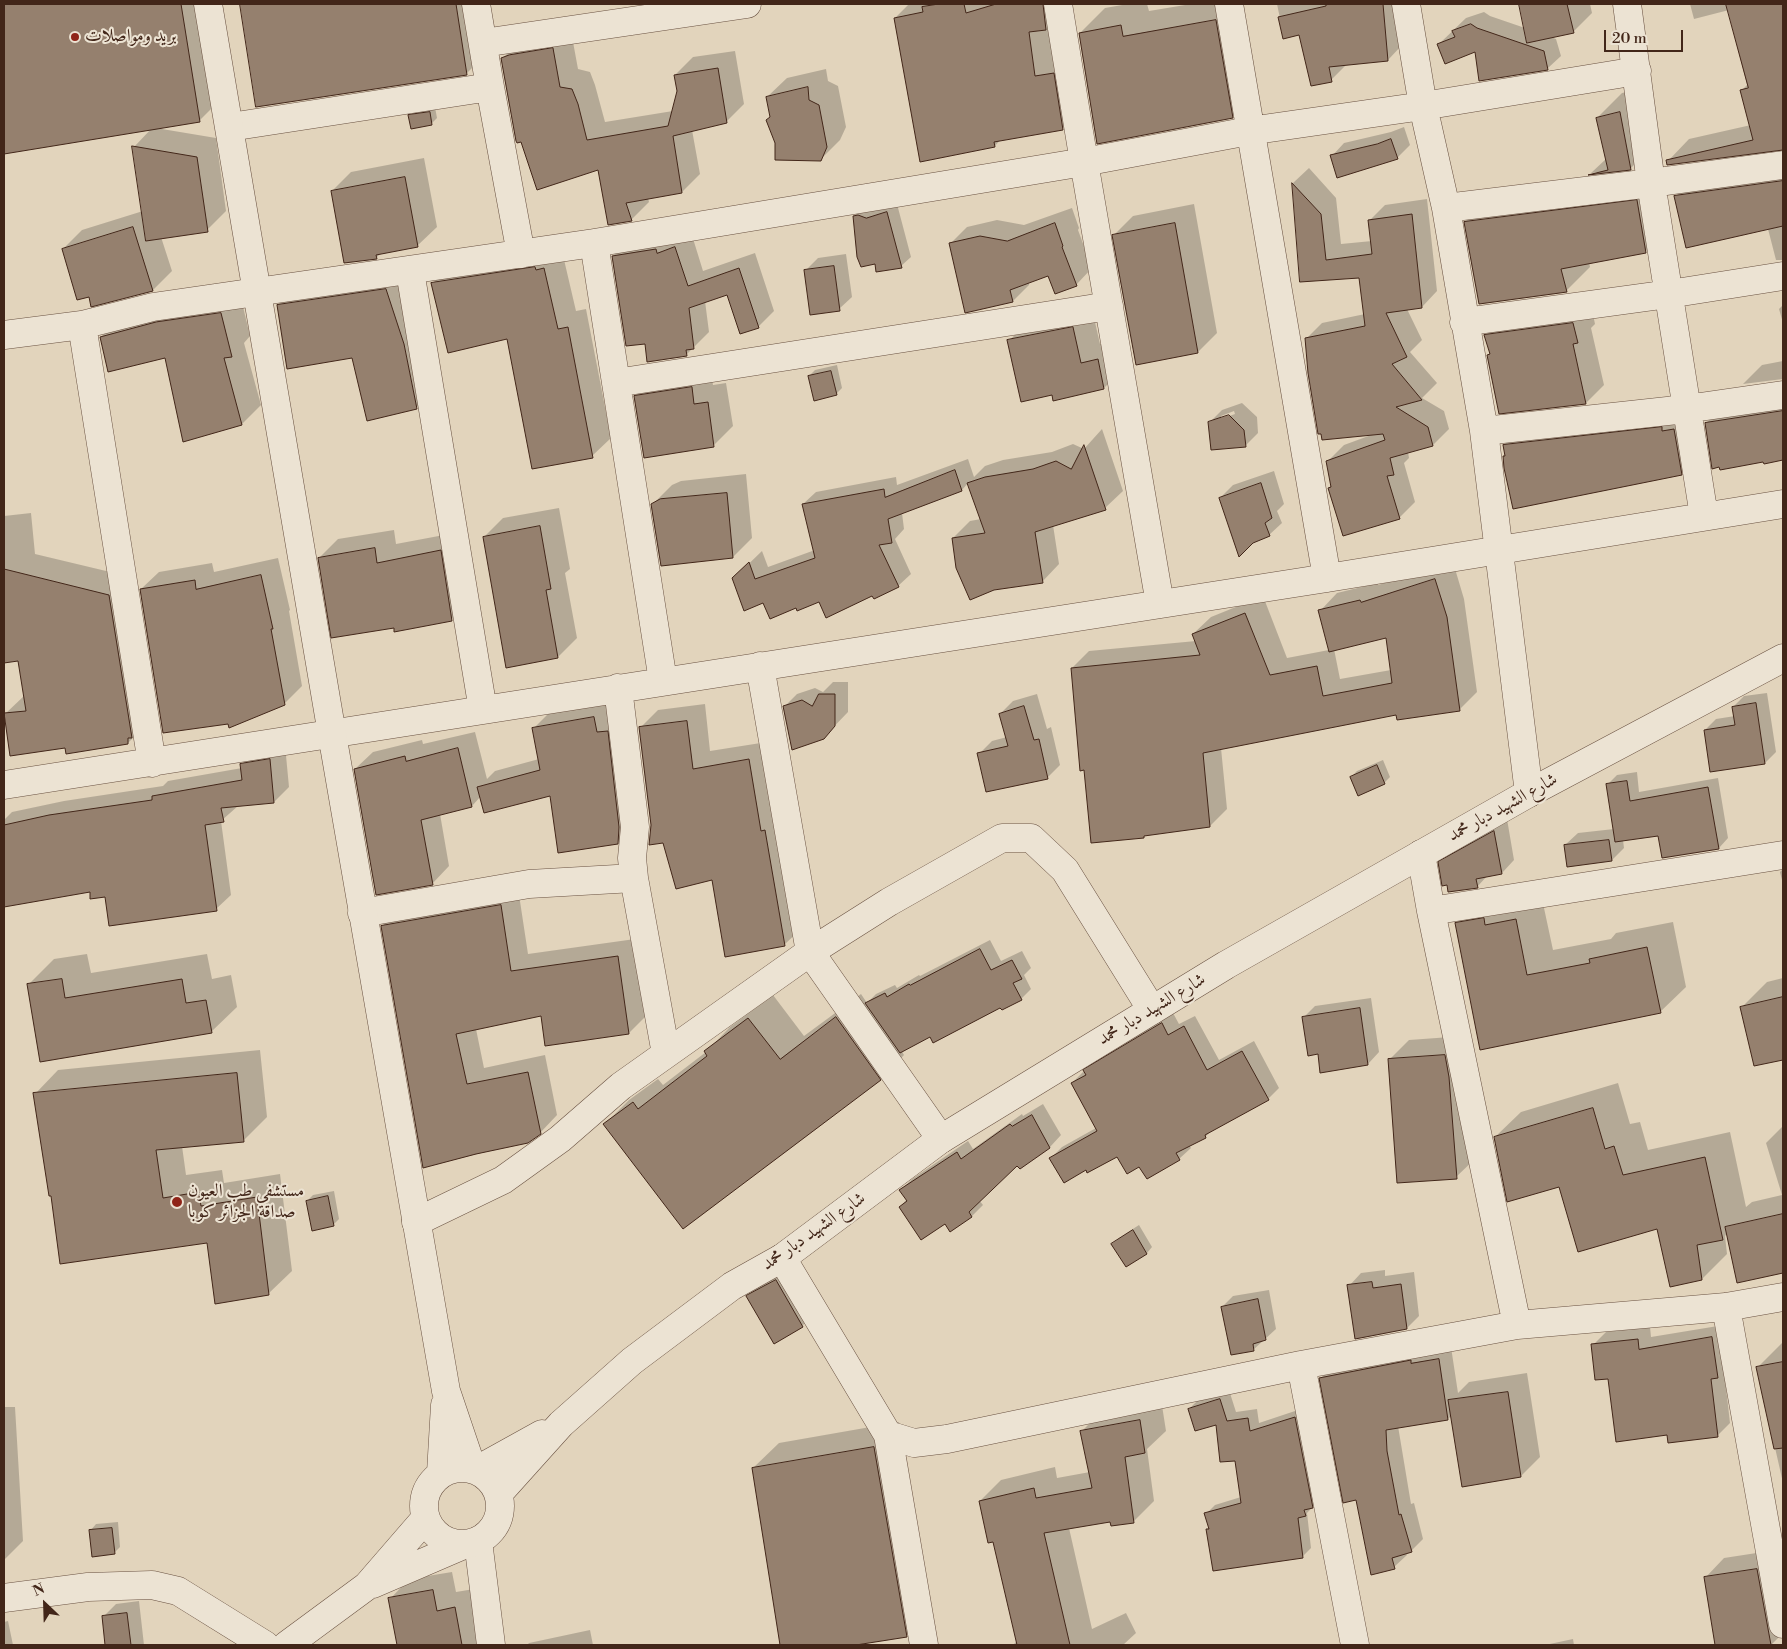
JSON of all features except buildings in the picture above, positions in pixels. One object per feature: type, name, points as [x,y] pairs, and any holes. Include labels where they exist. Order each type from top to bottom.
[{"type":"street","points":[[208,4],[362,913],[446,1391],[474,1469]]},
{"type":"street","points":[[476,4],[521,254]]},
{"type":"street","points":[[483,43],[747,4]]},
{"type":"street","points":[[1058,4],[1160,604]]},
{"type":"street","points":[[1229,4],[1249,131],[1327,578]]},
{"type":"street","points":[[1406,4],[1423,106],[1446,208],[1484,431],[1529,793]]},
{"type":"street","points":[[1627,4],[1651,183],[1704,516]]},
{"type":"street","points":[[4,333],[82,325],[153,307],[594,243],[1084,162],[1249,131],[1423,106],[1637,71]]},
{"type":"street","points":[[230,127],[490,87]]},
{"type":"street","points":[[1446,208],[1783,165]]},
{"type":"street","points":[[594,243],[663,681]]},
{"type":"street","points":[[410,270],[483,710]]},
{"type":"street","points":[[1464,322],[1669,294],[1783,276]]},
{"type":"street","points":[[616,383],[1109,306]]},
{"type":"street","points":[[82,325],[152,762]]},
{"type":"street","points":[[1484,431],[1686,409],[1783,395]]},
{"type":"street","points":[[4,785],[1327,578],[1783,504]]},
{"type":"street","name":"شارع الشهيد دبار محمد","points":[[561,1424],[640,1355],[732,1286],[782,1258],[941,1139],[1226,964],[1529,793],[1783,658]]},
{"type":"street","points":[[760,666],[810,952],[941,1139]]},
{"type":"street","points":[[618,688],[635,828],[632,858],[634,878],[666,1054]]},
{"type":"street","points":[[416,1222],[503,1180],[560,1139],[621,1086],[810,952],[889,902],[1002,838],[1031,838],[1065,870],[1152,1010]]},
{"type":"street","points":[[1421,854],[1431,911],[1517,1325]]},
{"type":"street","points":[[1431,911],[1783,855]]},
{"type":"street","points":[[362,913],[529,884],[634,878]]},
{"type":"street","points":[[782,1258],[888,1434],[924,1645]]},
{"type":"street","points":[[888,1434],[914,1443],[947,1439],[1301,1364],[1517,1325],[1726,1307],[1783,1297]]},
{"type":"street","points":[[1726,1307],[1783,1624]]},
{"type":"street","points":[[1301,1364],[1355,1645]]},
{"type":"street","points":[[441,1473],[446,1391]]},
{"type":"street","points":[[474,1469],[561,1424]]},
{"type":"street","points":[[499,1493],[561,1424]]},
{"type":"street","points":[[367,1586],[472,1543],[487,1535],[495,1526],[500,1516],[501,1504],[499,1493],[494,1483],[474,1469],[461,1467],[451,1469],[441,1473],[432,1482],[426,1493],[423,1506],[425,1519],[432,1530],[441,1538],[453,1544],[472,1543]]},
{"type":"street","points":[[287,1645],[367,1586],[425,1519]]},
{"type":"street","points":[[472,1543],[491,1645]]},
{"type":"street","points":[[4,1598],[88,1587],[152,1585],[178,1591],[265,1645]]},
{"type":"place","name":"بريد ومواصلات","points":[[75,37]]},
{"type":"place","name":"مستشفى طب العيون صداقة الجزائر كوبا","points":[[177,1202]]}]
